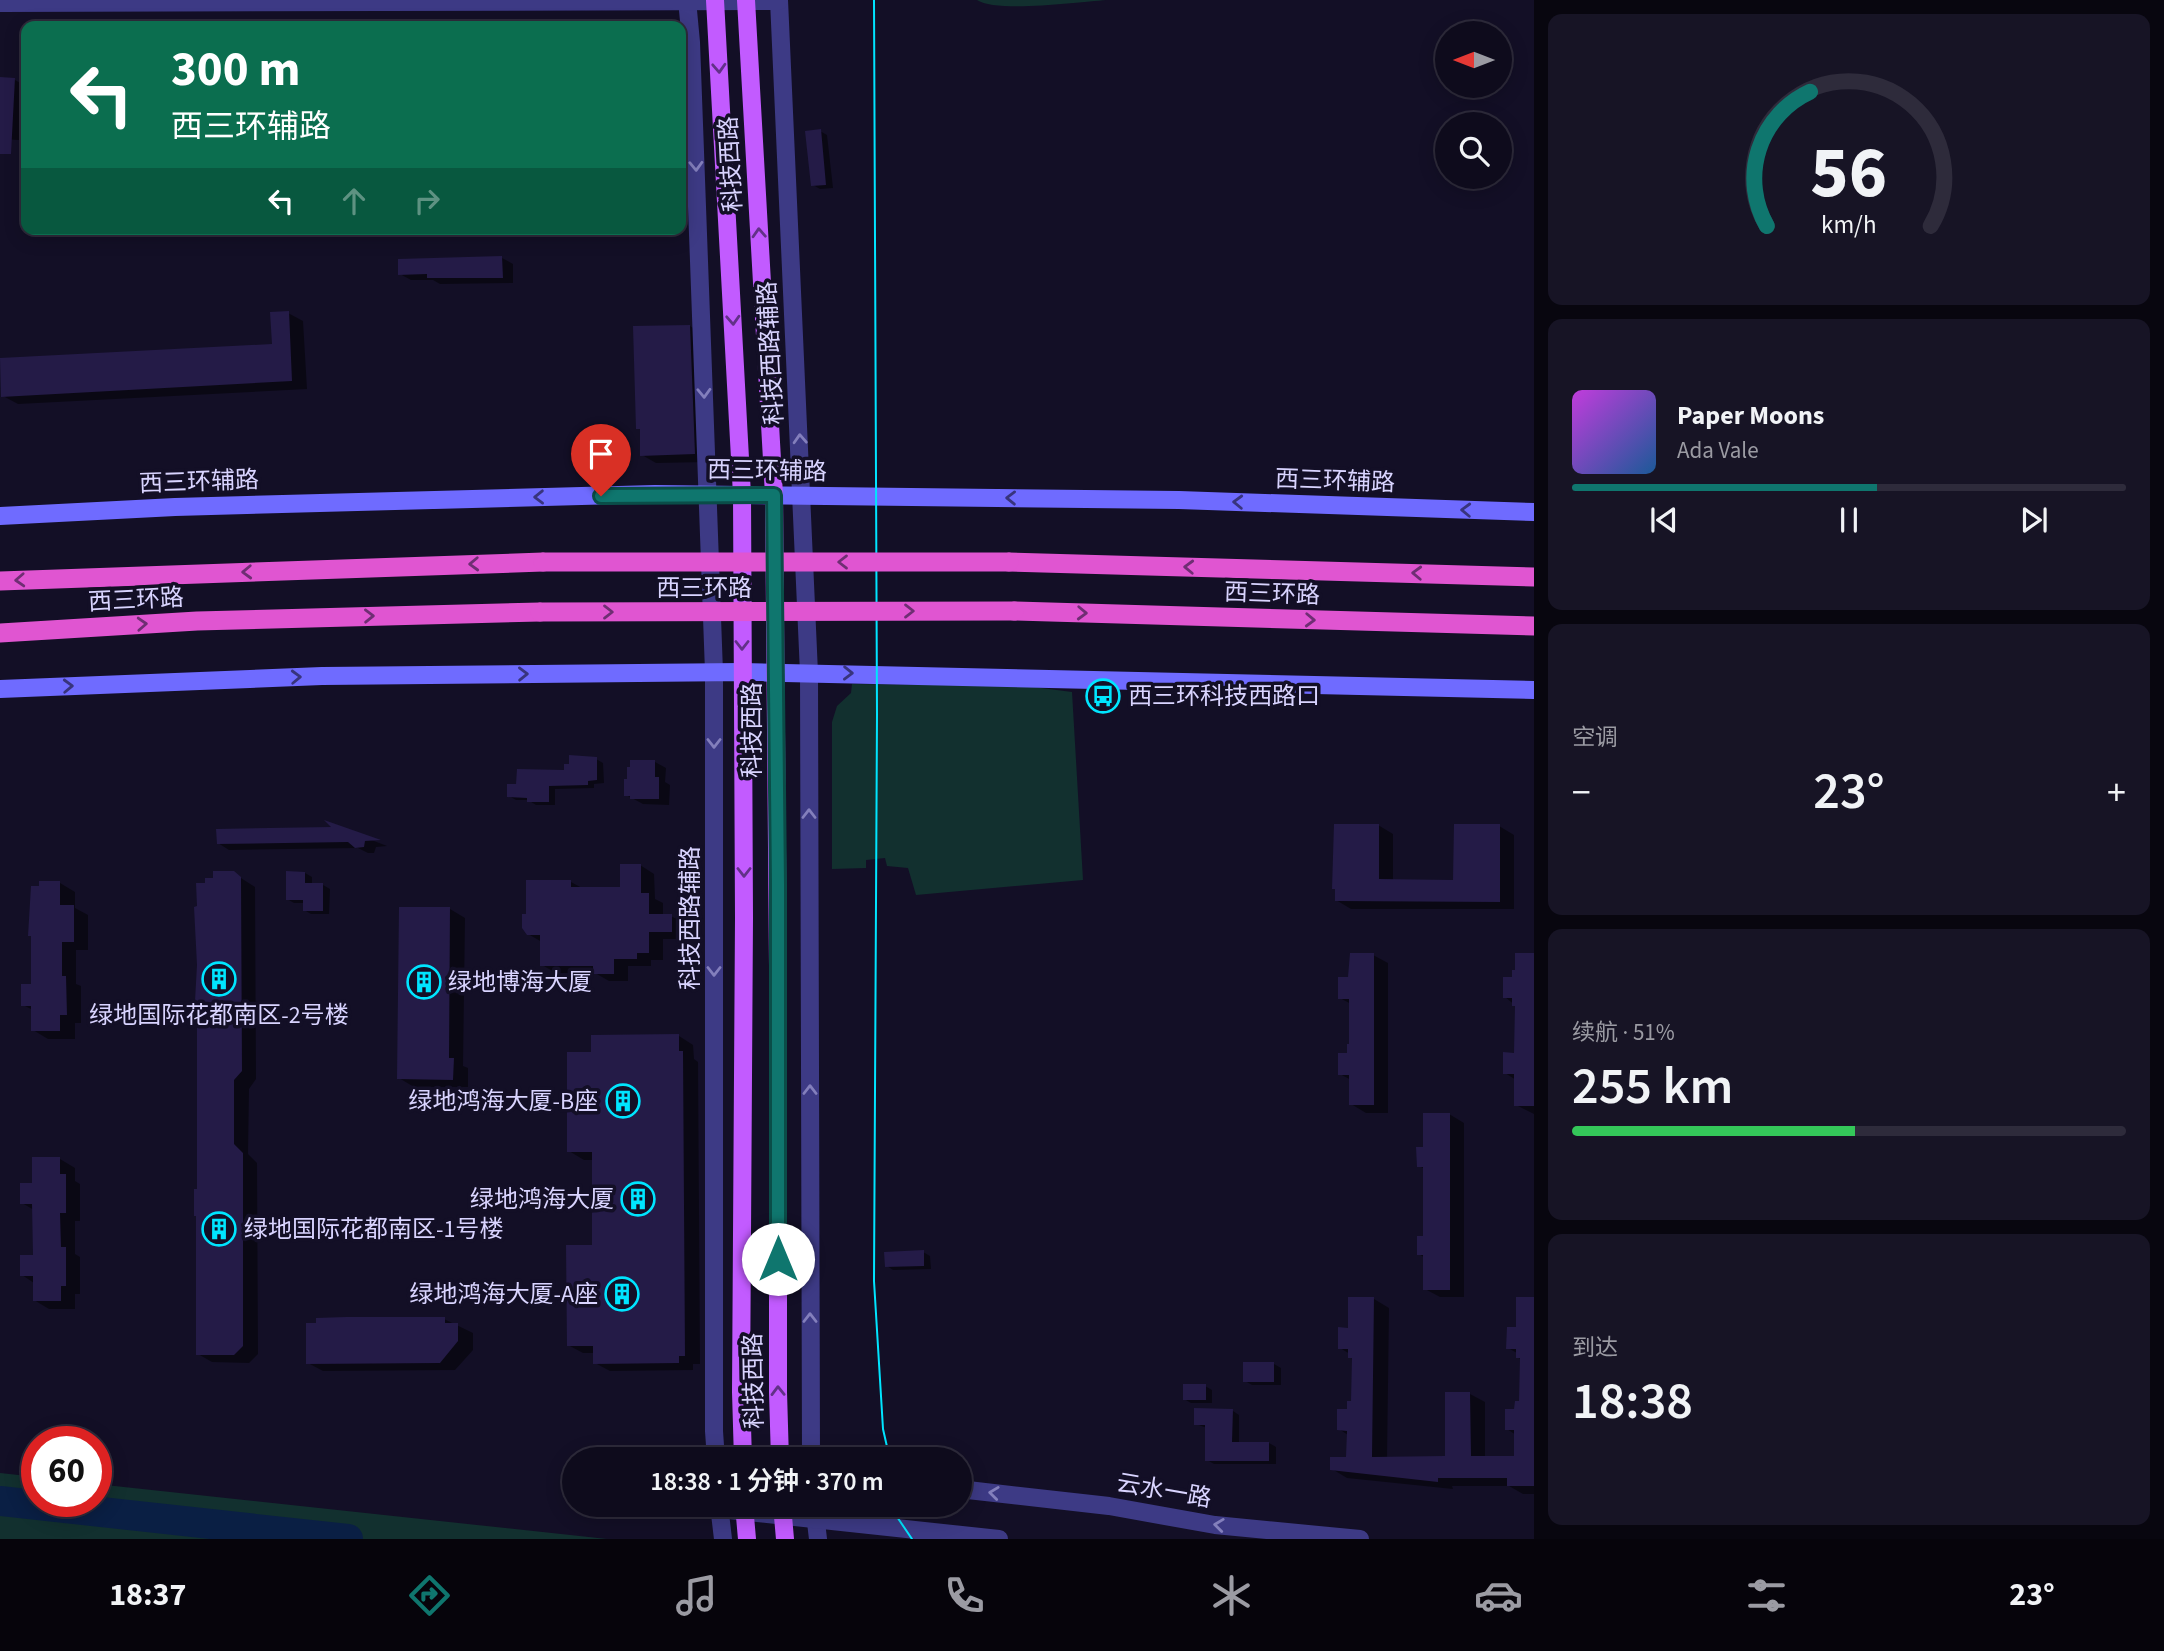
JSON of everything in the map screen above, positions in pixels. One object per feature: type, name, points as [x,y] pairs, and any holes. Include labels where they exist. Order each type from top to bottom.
[{"type":"highway","name":"西三环路","points":[[0,581],[543,562],[1009,562],[1534,577]]},
{"type":"highway","name":"西三环路","points":[[0,632],[197,621],[540,612],[1014,611],[1534,626]]},
{"type":"main road","name":"科技西路","points":[[715,0],[742,495],[743,1447]]},
{"type":"main road","name":"科技西路","points":[[746,0],[774,495],[780,1447]]},
{"type":"main road","name":"西三环辅路","points":[[0,516],[174,507],[707,494],[1179,500],[1534,512]]},
{"type":"main road","points":[[0,689],[322,676],[777,672],[1534,690]]},
{"type":"main road","points":[[746,1517],[747,1539]]},
{"type":"main road","points":[[783,1517],[785,1539]]},
{"type":"street","name":"科技西路辅路","points":[[687,0],[691,42],[714,672],[715,1447]]},
{"type":"street","points":[[0,4],[779,0]]},
{"type":"street","name":"科技西路辅路","points":[[779,0],[809,673],[811,1447]]},
{"type":"street","name":"云水一路","points":[[972,1490],[1109,1506],[1215,1525],[1360,1539]]},
{"type":"street","points":[[721,1517],[723,1539]]},
{"type":"street","points":[[816,1517],[818,1539]]},
{"type":"street","points":[[854,1517],[999,1539]]},
{"type":"green space","points":[[977,0],[1106,0],[1002,6]]},
{"type":"green space","points":[[852,684],[1026,686],[1072,692],[1083,880],[916,895],[908,868],[887,866],[885,858],[866,860],[866,868],[832,869],[832,722],[837,706],[851,693]]},
{"type":"green space","points":[[0,1473],[21,1475],[21,1517],[112,1517],[112,1486],[607,1539],[0,1539]]},
{"type":"building","points":[[0,77],[15,78],[11,154],[0,154]]},
{"type":"building","points":[[821,129],[826,185],[811,186],[805,131]]},
{"type":"building","points":[[502,256],[503,278],[427,278],[427,274],[398,275],[398,259]]},
{"type":"building","points":[[289,311],[292,381],[1,397],[0,358],[272,344],[270,312]]},
{"type":"building","points":[[690,325],[695,454],[640,456],[640,429],[636,429],[633,326]]},
{"type":"building","points":[[569,755],[597,757],[597,780],[588,781],[588,785],[549,786],[549,802],[527,802],[527,798],[507,797],[507,784],[516,784],[517,769],[564,770],[564,764],[569,764]]},
{"type":"building","points":[[630,760],[655,760],[655,777],[659,777],[659,799],[630,799],[630,796],[624,796],[624,779],[627,779]]},
{"type":"building","points":[[324,820],[381,840],[365,841],[364,847],[355,848],[348,842],[217,844],[216,829],[331,827]]},
{"type":"building","points":[[1334,824],[1379,824],[1379,879],[1453,880],[1454,824],[1500,824],[1500,902],[1335,901],[1335,889],[1332,889]]},
{"type":"building","points":[[620,864],[641,864],[641,893],[649,893],[649,914],[672,914],[672,932],[649,932],[649,953],[637,953],[637,959],[614,959],[614,974],[593,974],[593,966],[540,966],[540,935],[527,935],[522,928],[522,914],[526,914],[526,880],[571,880],[571,887],[620,887]]},
{"type":"building","points":[[213,871],[234,871],[241,877],[242,1071],[234,1080],[234,1144],[243,1153],[243,1346],[234,1355],[196,1355],[194,1189],[197,1189],[197,1019],[194,1019],[197,965],[194,907],[197,906],[196,883],[205,883],[205,878],[213,878]]},
{"type":"building","points":[[286,871],[305,872],[305,883],[323,883],[323,911],[303,911],[303,900],[286,900]]},
{"type":"building","points":[[39,881],[60,881],[60,905],[74,905],[74,942],[62,942],[62,976],[66,976],[67,1015],[60,1015],[60,1031],[31,1031],[31,1006],[21,1006],[21,984],[31,984],[31,936],[28,936],[31,886],[39,886]]},
{"type":"building","name":"绿地博海大厦","points":[[399,907],[450,907],[449,1058],[454,1058],[453,1080],[397,1079]]},
{"type":"building","points":[[1350,953],[1374,953],[1374,1105],[1349,1105],[1349,1075],[1338,1075],[1338,1053],[1347,1053],[1349,1044],[1349,999],[1338,999],[1338,977],[1348,977]]},
{"type":"building","points":[[1515,953],[1534,953],[1534,1106],[1514,1106],[1514,1074],[1503,1074],[1503,1052],[1514,1053],[1515,1006],[1512,1006],[1512,998],[1503,998],[1503,977],[1512,977],[1512,970],[1515,970]]},
{"type":"building","name":"绿地鸿海大厦","points":[[679,1034],[679,1051],[683,1051],[685,1356],[679,1356],[679,1363],[593,1364],[593,1346],[567,1346],[566,1245],[592,1245],[592,1152],[567,1152],[567,1052],[591,1052],[591,1035]]},
{"type":"building","points":[[1423,1113],[1450,1113],[1450,1290],[1423,1290],[1423,1255],[1417,1255],[1417,1236],[1423,1236],[1423,1167],[1417,1167],[1416,1147],[1423,1147]]},
{"type":"building","points":[[32,1157],[60,1157],[60,1174],[66,1174],[66,1213],[60,1213],[61,1247],[66,1247],[66,1286],[61,1286],[61,1301],[33,1301],[33,1276],[20,1276],[20,1255],[33,1255],[32,1204],[20,1204],[20,1183],[32,1183]]},
{"type":"building","points":[[924,1250],[924,1266],[885,1267],[884,1252]]},
{"type":"building","points":[[1348,1297],[1374,1297],[1372,1457],[1445,1456],[1445,1392],[1470,1392],[1471,1456],[1514,1456],[1514,1430],[1505,1430],[1505,1409],[1514,1409],[1515,1401],[1519,1401],[1520,1358],[1516,1358],[1516,1349],[1506,1349],[1507,1327],[1516,1327],[1516,1297],[1534,1297],[1534,1486],[1507,1486],[1507,1478],[1438,1478],[1438,1482],[1330,1470],[1330,1457],[1346,1457],[1347,1431],[1337,1430],[1337,1409],[1347,1409],[1347,1401],[1351,1401],[1352,1358],[1348,1358],[1348,1349],[1338,1349],[1338,1327],[1348,1328]]},
{"type":"building","points":[[445,1317],[445,1323],[458,1323],[458,1341],[440,1363],[306,1364],[306,1323],[316,1323],[316,1318]]},
{"type":"building","points":[[1243,1362],[1274,1362],[1274,1382],[1243,1382]]},
{"type":"building","points":[[1183,1384],[1206,1384],[1206,1400],[1183,1400]]},
{"type":"building","points":[[1194,1408],[1233,1409],[1232,1442],[1269,1442],[1269,1461],[1205,1461],[1205,1425],[1194,1425]]},
{"type":"waterway","points":[[0,1501],[348,1539]]},
{"type":"tram line","points":[[874,0],[877,714],[874,1281],[883,1429],[887,1447]]},
{"type":"tram line","points":[[897,1517],[912,1539]]},
{"type":"place","name":"西三环科技西路口","points":[[1103,696]]},
{"type":"place","name":"绿地国际花都南区-2号楼","points":[[219,979]]},
{"type":"place","name":"绿地博海大厦","points":[[424,982]]},
{"type":"place","name":"绿地鸿海大厦-B座","points":[[623,1101]]},
{"type":"place","name":"绿地鸿海大厦","points":[[638,1199]]},
{"type":"place","name":"绿地国际花都南区-1号楼","points":[[219,1229]]},
{"type":"place","name":"绿地鸿海大厦-A座","points":[[622,1294]]},
{"type":"route","points":[[601,496],[774,495],[778,1259]]}]
